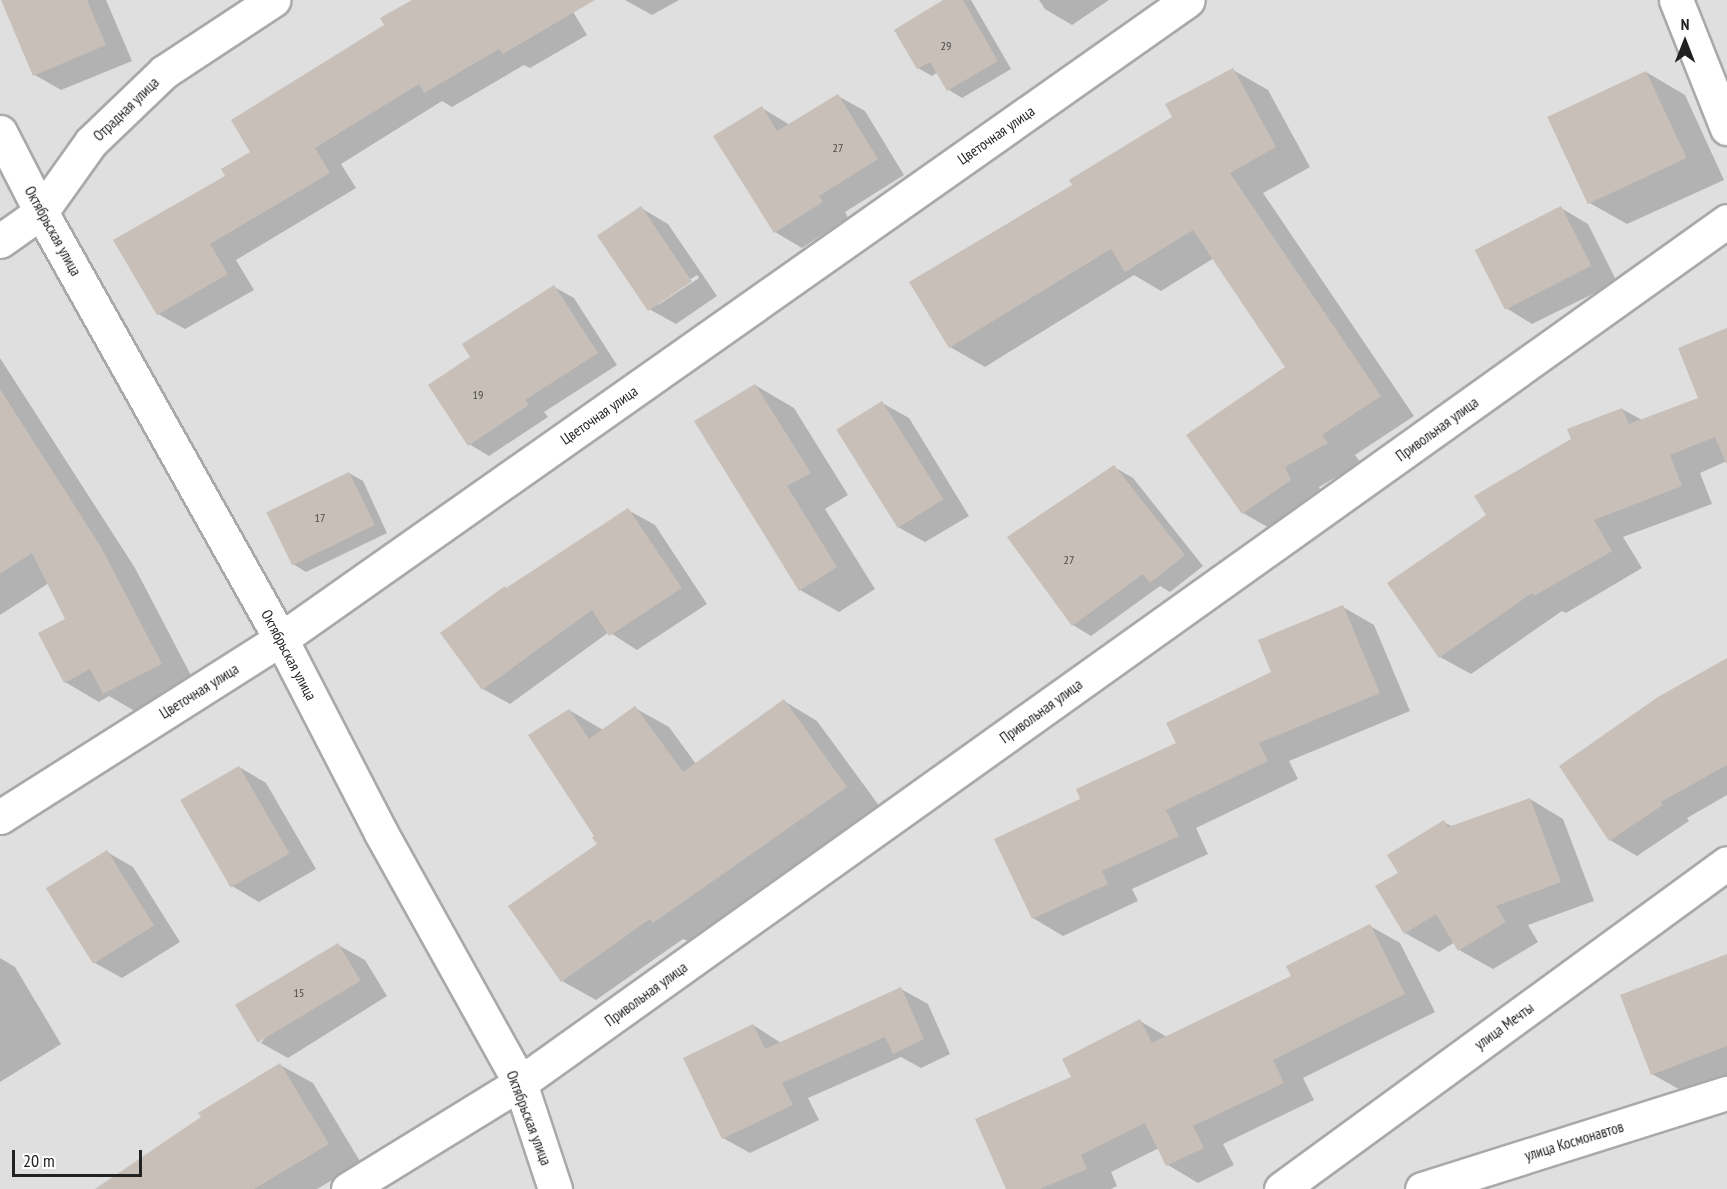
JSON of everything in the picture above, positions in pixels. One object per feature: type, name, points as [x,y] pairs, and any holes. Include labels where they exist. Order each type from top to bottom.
[{"type":"street","name":"Отрадная улица","points":[[0,241],[41,212],[91,142],[164,72],[273,0]]},
{"type":"street","name":"Цветочная улица","points":[[0,817],[281,639],[1188,0]]},
{"type":"street","points":[[1676,0],[1727,128]]},
{"type":"street","name":"Октябрьская улица","points":[[0,132],[41,212],[281,639],[381,833],[520,1083],[555,1189]]},
{"type":"street","name":"Привольная улица","points":[[348,1189],[520,1083],[1727,221]]},
{"type":"street","name":"улица Мечты","points":[[1281,1189],[1727,863]]},
{"type":"street","name":"улица Космонавтов","points":[[1422,1189],[1727,1093]]},
{"type":"shaded area","points":[[0,0],[1727,0],[1727,1189],[0,1189]]},
{"type":"building","points":[[1,0],[87,0],[106,45],[33,76]]},
{"type":"building","points":[[412,0],[595,0],[503,54],[499,49],[424,93],[419,84],[315,148],[330,173],[210,244],[228,274],[157,315],[113,240],[225,176],[221,169],[250,152],[231,120],[384,25],[380,18]]},
{"type":"building","points":[[943,0],[963,0],[998,61],[947,91],[930,62],[917,69],[894,30]]},
{"type":"building","points":[[1233,68],[1276,147],[1230,173],[1381,396],[1322,435],[1328,443],[1285,467],[1291,480],[1242,514],[1186,435],[1285,367],[1193,230],[1125,272],[1111,249],[949,348],[909,282],[1072,185],[1069,180],[1172,117],[1165,104]]},
{"type":"building","points":[[1646,71],[1687,158],[1588,204],[1547,117]]},
{"type":"building","points":[[838,94],[878,159],[819,196],[823,202],[774,233],[713,136],[762,106],[777,131]]},
{"type":"building","points":[[641,206],[692,281],[648,311],[597,236]]},
{"type":"building","points":[[1561,206],[1591,266],[1505,310],[1475,250]]},
{"type":"building","points":[[554,285],[598,353],[525,400],[529,405],[468,446],[428,385],[470,357],[462,344]]},
{"type":"building","points":[[1727,328],[1727,465],[1715,437],[1670,455],[1682,486],[1594,520],[1612,551],[1534,596],[1532,593],[1439,658],[1387,583],[1486,515],[1474,496],[1571,439],[1567,429],[1622,408],[1629,424],[1698,398],[1678,348]]},
{"type":"building","points":[[755,384],[811,473],[787,486],[837,567],[799,591],[694,421]]},
{"type":"building","points":[[0,389],[101,547],[162,664],[103,694],[90,669],[64,683],[38,633],[65,619],[32,553],[0,574]]},
{"type":"building","points":[[882,401],[943,499],[898,528],[836,430]]},
{"type":"building","points":[[1114,465],[1185,555],[1150,583],[1143,574],[1072,626],[1007,537]]},
{"type":"building","points":[[349,472],[375,525],[292,565],[266,512]]},
{"type":"building","points":[[628,508],[682,588],[609,636],[592,610],[482,690],[440,633],[505,586],[506,588]]},
{"type":"building","points":[[1343,605],[1380,693],[1259,743],[1268,761],[1166,810],[1179,836],[1102,871],[1108,884],[1032,919],[994,839],[1080,799],[1076,789],[1176,743],[1166,723],[1271,672],[1258,640]]},
{"type":"building","points":[[1727,658],[1727,765],[1661,802],[1663,805],[1609,841],[1559,766],[1658,697]]},
{"type":"building","points":[[784,699],[847,787],[653,923],[650,919],[561,982],[508,906],[597,844],[528,735],[569,709],[589,739],[635,706],[683,772]]},
{"type":"building","points":[[239,766],[290,853],[231,887],[180,800]]},
{"type":"building","points":[[1530,798],[1561,882],[1496,906],[1506,922],[1458,951],[1436,914],[1404,934],[1375,886],[1398,873],[1387,855],[1444,820],[1448,827]]},
{"type":"building","points":[[107,850],[154,925],[93,964],[46,888]]},
{"type":"building","points":[[1370,924],[1405,994],[1273,1060],[1284,1083],[1193,1126],[1204,1148],[1166,1166],[1145,1123],[1081,1155],[1087,1169],[1040,1189],[1006,1189],[975,1119],[1071,1077],[1062,1059],[1140,1019],[1152,1043],[1291,976],[1286,966]]},
{"type":"building","points":[[338,943],[361,981],[258,1043],[235,1005]]},
{"type":"building","points":[[1727,954],[1727,1046],[1651,1075],[1620,995]]},
{"type":"building","points":[[901,987],[924,1039],[893,1054],[885,1037],[782,1083],[793,1105],[722,1139],[683,1058],[753,1024],[765,1049]]},
{"type":"building","points":[[280,1063],[329,1144],[254,1189],[95,1189],[201,1117],[198,1113]]}]
